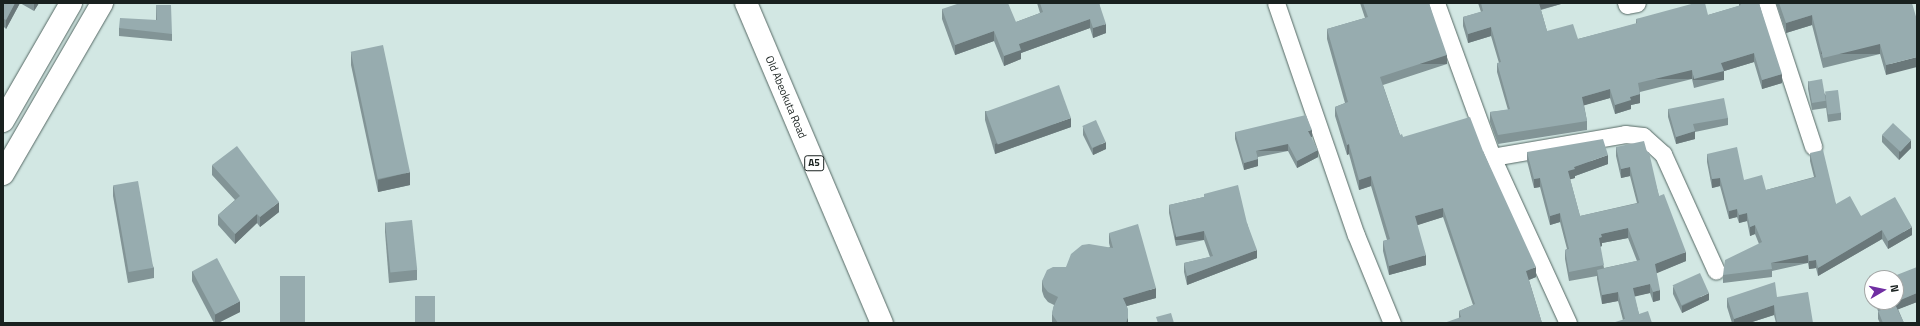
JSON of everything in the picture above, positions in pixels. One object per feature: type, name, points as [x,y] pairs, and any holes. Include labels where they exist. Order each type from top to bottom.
[{"type":"highway","points":[[3,121],[70,3]]},
{"type":"highway","points":[[3,174],[102,3]]},
{"type":"highway","name":"Old Abeokuta Road","points":[[746,3],[882,323]]},
{"type":"street","points":[[1276,3],[1356,235],[1392,323]]},
{"type":"street","points":[[1436,3],[1492,157],[1568,323]]},
{"type":"street","points":[[1626,3],[1627,5],[1636,3]]},
{"type":"street","points":[[1766,3],[1813,146]]},
{"type":"street","points":[[1492,157],[1625,134],[1643,136],[1663,154],[1716,271]]},
{"type":"building","points":[[3,3],[15,3],[6,20],[3,20]]},
{"type":"building","points":[[960,3],[1008,3],[1016,22],[1043,12],[1040,3],[1099,3],[1106,24],[1093,28],[1090,19],[1019,44],[1021,50],[1004,56],[994,31],[955,45],[942,9]]},
{"type":"building","points":[[1363,3],[1429,3],[1447,55],[1380,77],[1400,135],[1402,134],[1403,137],[1470,117],[1483,151],[1536,267],[1526,271],[1542,323],[1444,323],[1461,317],[1459,311],[1475,304],[1443,208],[1415,216],[1426,255],[1389,266],[1383,241],[1390,239],[1371,176],[1359,180],[1349,144],[1347,145],[1335,107],[1348,102],[1327,29],[1368,17]]},
{"type":"building","points":[[1481,3],[1539,3],[1547,31],[1573,24],[1578,39],[1637,23],[1636,19],[1695,3],[1705,3],[1708,15],[1741,5],[1740,3],[1759,3],[1782,74],[1762,80],[1754,53],[1721,63],[1724,71],[1694,79],[1692,70],[1638,83],[1640,94],[1630,97],[1631,100],[1615,105],[1610,89],[1582,97],[1587,121],[1498,135],[1490,112],[1510,109],[1497,63],[1501,62],[1491,27],[1468,34],[1463,17],[1483,11]]},
{"type":"building","points":[[1779,3],[1912,3],[1917,20],[1917,57],[1886,65],[1880,44],[1823,58],[1812,15],[1786,23]]},
{"type":"building","points":[[156,5],[171,5],[172,34],[119,28],[120,18],[157,20]]},
{"type":"building","points":[[383,45],[410,172],[378,179],[351,52]]},
{"type":"building","points":[[1822,79],[1826,101],[1812,103],[1808,81]]},
{"type":"building","points":[[1059,85],[1071,118],[998,145],[986,112]]},
{"type":"building","points":[[1838,90],[1841,113],[1828,114],[1825,92]]},
{"type":"building","points":[[1724,98],[1728,118],[1693,124],[1695,131],[1676,137],[1668,109]]},
{"type":"building","points":[[1306,115],[1312,130],[1308,131],[1318,150],[1297,161],[1288,144],[1256,151],[1258,159],[1244,163],[1235,132]]},
{"type":"building","points":[[1096,120],[1106,142],[1092,148],[1082,126]]},
{"type":"building","points":[[1893,123],[1911,140],[1900,152],[1882,135]]},
{"type":"building","points":[[1603,139],[1608,155],[1574,167],[1575,169],[1568,171],[1580,216],[1639,203],[1630,167],[1621,169],[1616,147],[1644,141],[1647,152],[1649,152],[1659,196],[1664,194],[1686,252],[1655,264],[1660,290],[1653,292],[1650,284],[1633,288],[1639,314],[1648,311],[1652,323],[1612,323],[1625,319],[1618,292],[1602,295],[1597,270],[1640,260],[1628,228],[1601,234],[1602,237],[1599,238],[1604,265],[1569,272],[1565,250],[1569,249],[1560,213],[1550,216],[1540,178],[1534,179],[1527,152]]},
{"type":"building","points":[[237,146],[279,202],[260,217],[257,214],[235,234],[218,215],[240,196],[212,165]]},
{"type":"building","points":[[1737,147],[1744,180],[1762,175],[1766,190],[1816,177],[1810,153],[1823,150],[1836,204],[1850,196],[1861,216],[1895,197],[1912,227],[1888,241],[1882,230],[1818,268],[1816,260],[1809,261],[1808,255],[1771,263],[1772,269],[1723,275],[1725,260],[1762,242],[1755,225],[1750,227],[1747,213],[1739,215],[1737,209],[1729,211],[1720,178],[1712,179],[1707,154]]},
{"type":"building","points":[[138,181],[153,268],[129,272],[113,185]]},
{"type":"building","points":[[1238,185],[1247,223],[1257,250],[1187,276],[1184,263],[1213,256],[1204,231],[1176,237],[1169,205],[1204,197],[1204,194]]},
{"type":"building","points":[[412,220],[417,270],[390,273],[385,223]]},
{"type":"building","points":[[1138,224],[1156,288],[1123,298],[1128,309],[1126,323],[1058,323],[1052,314],[1058,297],[1048,292],[1042,281],[1047,270],[1053,267],[1066,267],[1071,254],[1082,245],[1089,244],[1113,248],[1109,233]]},
{"type":"building","points":[[217,258],[240,301],[215,314],[192,271]]},
{"type":"building","points":[[1917,267],[1917,293],[1904,299],[1904,272]]},
{"type":"building","points":[[1700,273],[1709,293],[1682,305],[1673,285]]},
{"type":"building","points":[[280,276],[305,276],[305,323],[280,323]]},
{"type":"building","points":[[1775,282],[1777,297],[1808,292],[1813,323],[1777,323],[1774,305],[1734,319],[1727,298]]},
{"type":"building","points":[[415,296],[435,296],[435,323],[415,323]]},
{"type":"building","points":[[1898,310],[1904,323],[1883,323],[1878,311]]},
{"type":"building","points":[[1171,313],[1174,323],[1158,323],[1156,317]]}]
